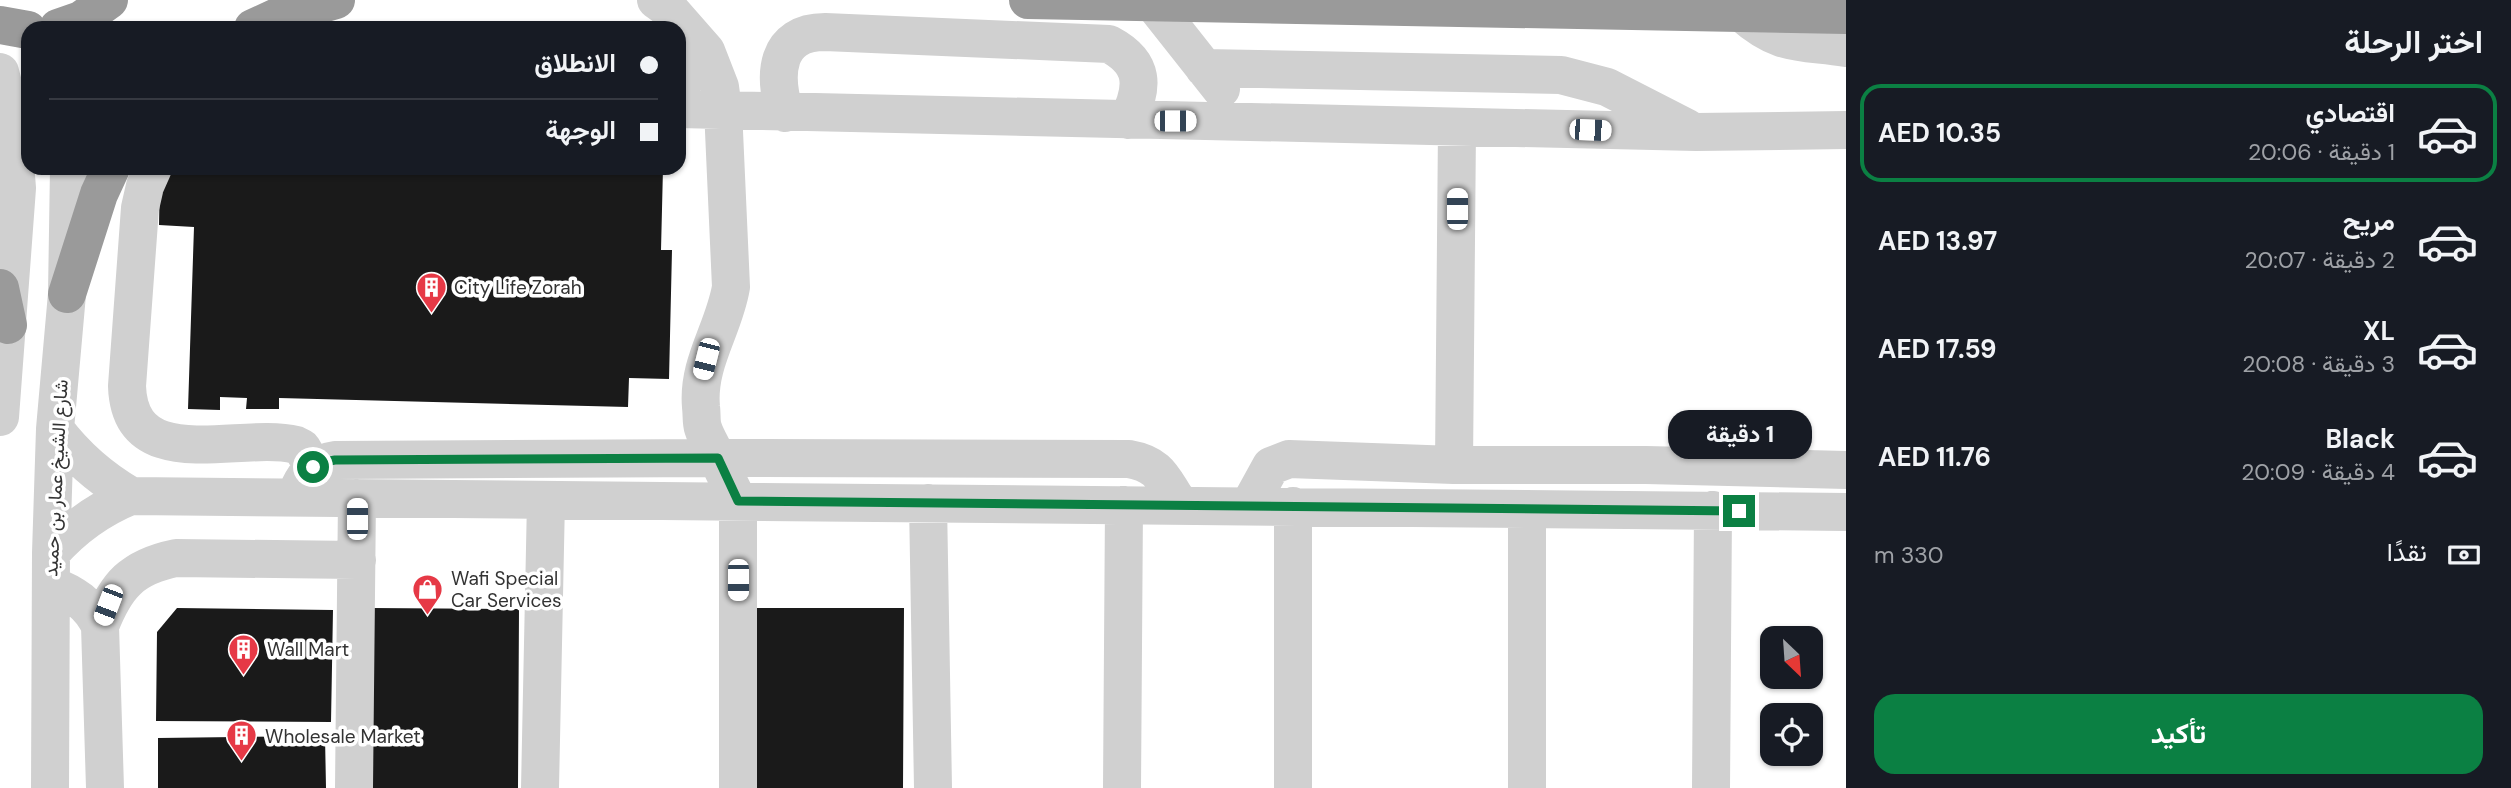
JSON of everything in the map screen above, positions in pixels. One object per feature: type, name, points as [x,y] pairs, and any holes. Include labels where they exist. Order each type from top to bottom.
[{"type":"highway","points":[[268,21],[336,0]]},
{"type":"highway","points":[[1028,0],[1846,15]]},
{"type":"highway","points":[[0,25],[21,29]]},
{"type":"highway","points":[[67,294],[99,194],[108,175]]},
{"type":"highway","points":[[0,288],[8,325]]},
{"type":"street","points":[[656,0],[680,21]]},
{"type":"street","points":[[1153,3],[1246,121]]},
{"type":"street","points":[[1743,13],[1755,24],[1783,40],[1846,48]]},
{"type":"street","points":[[686,28],[706,51],[715,70],[723,108],[731,288],[725,312],[706,359],[700,395],[703,427],[738,501],[738,788]]},
{"type":"street","points":[[785,113],[778,79],[783,53],[801,36],[825,32],[1109,44],[1130,59],[1136,70],[1139,94],[1128,120]]},
{"type":"street","points":[[1204,68],[1561,75],[1607,87],[1696,132]]},
{"type":"street","points":[[0,72],[11,115],[16,176],[0,417]]},
{"type":"street","points":[[686,109],[1696,132],[1846,130]]},
{"type":"street","points":[[1454,465],[1457,127]]},
{"type":"street","name":"شارع الشيخ عمار بن حميد","points":[[50,788],[55,429],[67,294],[69,175]]},
{"type":"street","points":[[150,175],[140,208],[127,386],[130,410],[136,421],[154,437],[177,444],[290,444],[302,448],[304,482]]},
{"type":"street","points":[[55,429],[96,474],[131,496]]},
{"type":"street","points":[[304,482],[324,462],[335,460],[1129,459],[1140,461],[1159,472],[1181,506]]},
{"type":"street","points":[[1249,506],[1271,466],[1289,459],[1454,465],[1646,465],[1846,470]]},
{"type":"street","points":[[1373,463],[1410,508]]},
{"type":"street","points":[[100,626],[94,614],[51,569],[79,525],[112,503],[131,496],[304,482],[357,498],[1846,512]]},
{"type":"street","points":[[354,788],[357,498]]},
{"type":"street","points":[[540,788],[546,500]]},
{"type":"street","points":[[928,503],[933,788]]},
{"type":"street","points":[[1122,788],[1124,505]]},
{"type":"street","points":[[1293,506],[1293,788]]},
{"type":"street","points":[[1527,509],[1527,788]]},
{"type":"street","points":[[1711,788],[1713,510]]},
{"type":"street","points":[[105,788],[100,626],[119,587],[136,572],[155,562],[176,558],[357,560]]},
{"type":"building","name":"City Life Zorah","points":[[160,175],[663,175],[661,250],[672,250],[669,379],[629,378],[628,407],[279,398],[279,409],[246,409],[247,398],[220,397],[220,410],[188,409],[194,227],[159,225]]},
{"type":"building","name":"Wall Mart","points":[[177,608],[333,610],[331,722],[156,721],[157,632]]},
{"type":"building","points":[[372,608],[519,609],[518,788],[371,788]]},
{"type":"building","points":[[751,608],[904,608],[903,788],[751,788]]},
{"type":"building","name":"Wholesale Market","points":[[325,736],[326,788],[158,788],[158,738]]},
{"type":"place","name":"City Life Zorah","points":[[431,314]]},
{"type":"place","name":"Wafi Special Car Services","points":[[428,616]]},
{"type":"place","name":"Wall Mart","points":[[244,676]]},
{"type":"place","name":"Wholesale Market","points":[[242,763]]},
{"type":"route","points":[[313,467],[335,460],[718,458],[738,501],[1739,511]]}]
